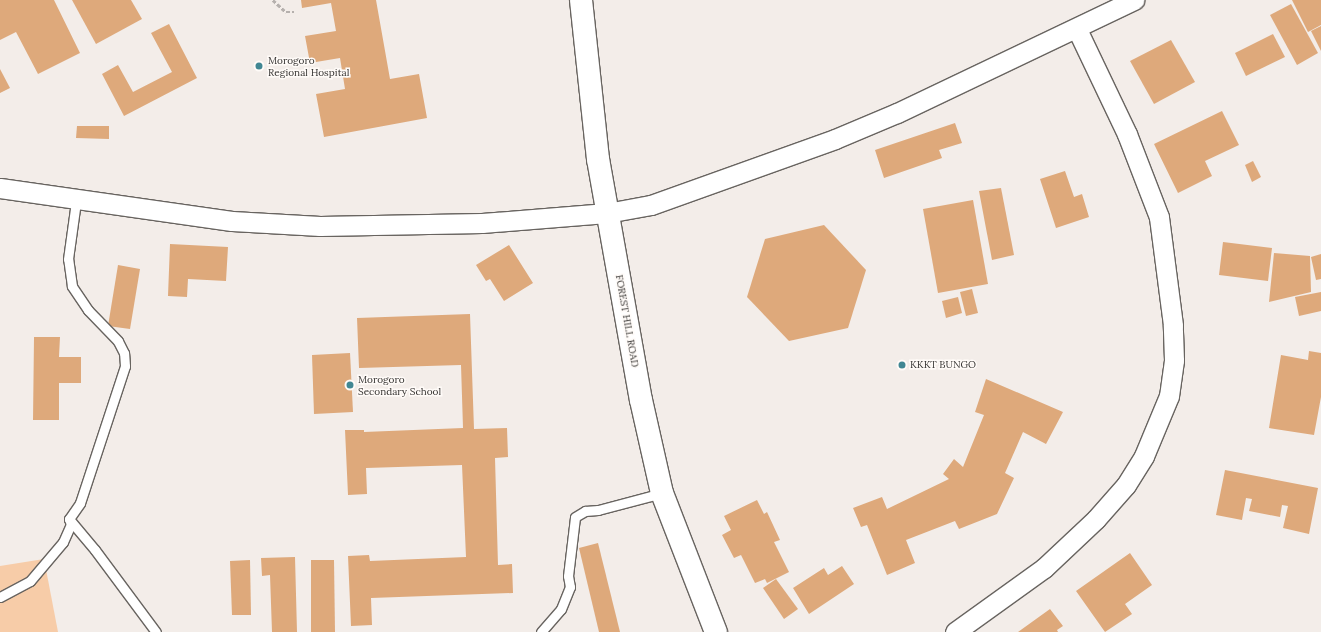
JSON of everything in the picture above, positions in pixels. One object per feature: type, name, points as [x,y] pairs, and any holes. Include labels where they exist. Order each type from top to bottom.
[{"type":"street","name":"FOREST HILL ROAD","points":[[581,0],[591,104],[607,213],[641,400],[662,493],[716,632]]},
{"type":"street","points":[[0,188],[232,221],[320,226],[482,223],[607,213],[651,205],[719,183],[835,139],[1077,29],[1134,0]]},
{"type":"street","points":[[955,632],[1044,568],[1096,519],[1126,485],[1144,456],[1169,396],[1174,360],[1173,325],[1161,223],[1127,134],[1077,29]]},
{"type":"lane","points":[[69,519],[80,503],[125,366],[124,353],[118,341],[88,310],[72,286],[68,259],[76,200]]},
{"type":"lane","points":[[541,632],[561,609],[570,587],[568,576],[574,517],[585,511],[598,510],[662,493]]},
{"type":"lane","points":[[0,597],[24,585],[42,568],[63,542],[71,524],[69,519]]},
{"type":"lane","points":[[69,519],[99,554],[156,632]]},
{"type":"path","points":[[273,0],[286,12],[294,12]]},
{"type":"shaded area","points":[[44,559],[58,632],[0,632],[0,566]]},
{"type":"building","points":[[0,0],[54,0],[80,53],[38,74],[16,32],[0,40]]},
{"type":"building","points":[[72,0],[131,0],[142,19],[96,44]]},
{"type":"building","points":[[301,0],[376,0],[390,79],[419,74],[427,118],[324,137],[316,94],[345,89],[340,58],[310,63],[305,36],[336,31],[331,3],[302,8]]},
{"type":"building","points":[[1292,0],[1321,0],[1321,25],[1308,32]]},
{"type":"building","points":[[1291,4],[1318,53],[1297,65],[1270,15]]},
{"type":"building","points":[[169,24],[197,78],[124,116],[102,74],[118,65],[133,92],[172,72],[151,33]]},
{"type":"building","points":[[1321,26],[1321,51],[1311,31]]},
{"type":"building","points":[[1273,34],[1285,57],[1246,76],[1235,53]]},
{"type":"building","points":[[1171,40],[1195,82],[1154,104],[1130,61]]},
{"type":"building","points":[[0,69],[10,88],[0,93]]},
{"type":"building","points":[[1222,111],[1239,145],[1205,161],[1212,176],[1178,193],[1154,144]]},
{"type":"building","points":[[955,123],[962,143],[939,150],[942,158],[884,178],[875,150]]},
{"type":"building","points":[[77,126],[109,126],[109,139],[76,138]]},
{"type":"building","points":[[1253,161],[1261,177],[1252,182],[1245,165]]},
{"type":"building","points":[[1065,171],[1074,197],[1082,194],[1089,217],[1056,228],[1040,179]]},
{"type":"building","points":[[1001,188],[1014,255],[992,260],[979,191]]},
{"type":"building","points":[[973,200],[988,284],[938,293],[923,209]]},
{"type":"building","points":[[824,225],[866,270],[848,328],[789,341],[747,297],[765,239]]},
{"type":"building","points":[[1223,242],[1272,248],[1268,281],[1219,275]]},
{"type":"building","points":[[170,244],[228,247],[226,281],[188,279],[187,297],[168,296]]},
{"type":"building","points":[[509,245],[533,283],[504,301],[490,279],[486,281],[476,265]]},
{"type":"building","points":[[1274,253],[1310,256],[1311,292],[1269,302]]},
{"type":"building","points":[[1321,254],[1321,279],[1316,280],[1311,257]]},
{"type":"building","points":[[118,265],[140,269],[130,329],[108,326]]},
{"type":"building","points":[[972,289],[978,313],[966,316],[960,292]]},
{"type":"building","points":[[1321,292],[1321,311],[1299,316],[1295,297]]},
{"type":"building","points":[[958,297],[962,313],[946,318],[942,301]]},
{"type":"building","points":[[470,314],[474,429],[507,428],[508,457],[495,458],[498,565],[512,564],[513,593],[371,598],[372,625],[351,626],[348,556],[369,555],[370,561],[466,557],[462,465],[366,468],[367,494],[348,495],[345,430],[364,430],[364,432],[463,428],[461,365],[359,368],[357,318]]},
{"type":"building","points":[[34,337],[60,337],[59,357],[81,357],[81,383],[59,383],[59,420],[33,420]]},
{"type":"building","points":[[1309,351],[1321,353],[1321,397],[1314,435],[1269,428],[1281,355],[1308,360]]},
{"type":"building","points":[[350,353],[353,412],[314,414],[312,355]]},
{"type":"building","points":[[986,379],[1063,412],[1046,444],[1023,432],[1005,473],[1014,478],[997,514],[959,529],[955,521],[906,540],[915,563],[887,575],[867,525],[861,527],[853,508],[882,497],[887,509],[949,479],[943,474],[954,459],[963,467],[984,415],[975,412]]},
{"type":"building","points":[[1225,470],[1318,488],[1309,534],[1283,528],[1288,506],[1282,505],[1280,517],[1249,511],[1252,499],[1246,498],[1242,520],[1216,515]]},
{"type":"building","points":[[757,500],[764,514],[767,512],[780,540],[774,542],[789,572],[767,583],[765,579],[755,583],[741,555],[734,558],[722,535],[731,530],[724,516]]},
{"type":"building","points":[[598,543],[620,632],[599,632],[579,548]]},
{"type":"building","points":[[1130,553],[1152,585],[1125,604],[1132,614],[1105,632],[1076,591]]},
{"type":"building","points":[[295,557],[297,632],[272,632],[270,575],[262,576],[261,558]]},
{"type":"building","points":[[250,560],[251,615],[232,615],[230,561]]},
{"type":"building","points":[[311,560],[334,560],[335,632],[311,632]]},
{"type":"building","points":[[842,566],[854,584],[809,614],[793,588],[824,568],[828,575]]},
{"type":"building","points":[[776,579],[798,609],[784,619],[763,588]]},
{"type":"building","points":[[1050,609],[1063,626],[1057,630],[1058,632],[1018,632]]},
{"type":"place","name":"Morogoro Regional Hospital","points":[[259,66]]},
{"type":"place","name":"KKKT BUNGO","points":[[902,365]]},
{"type":"place","name":"Morogoro Secondary School","points":[[350,385]]}]
